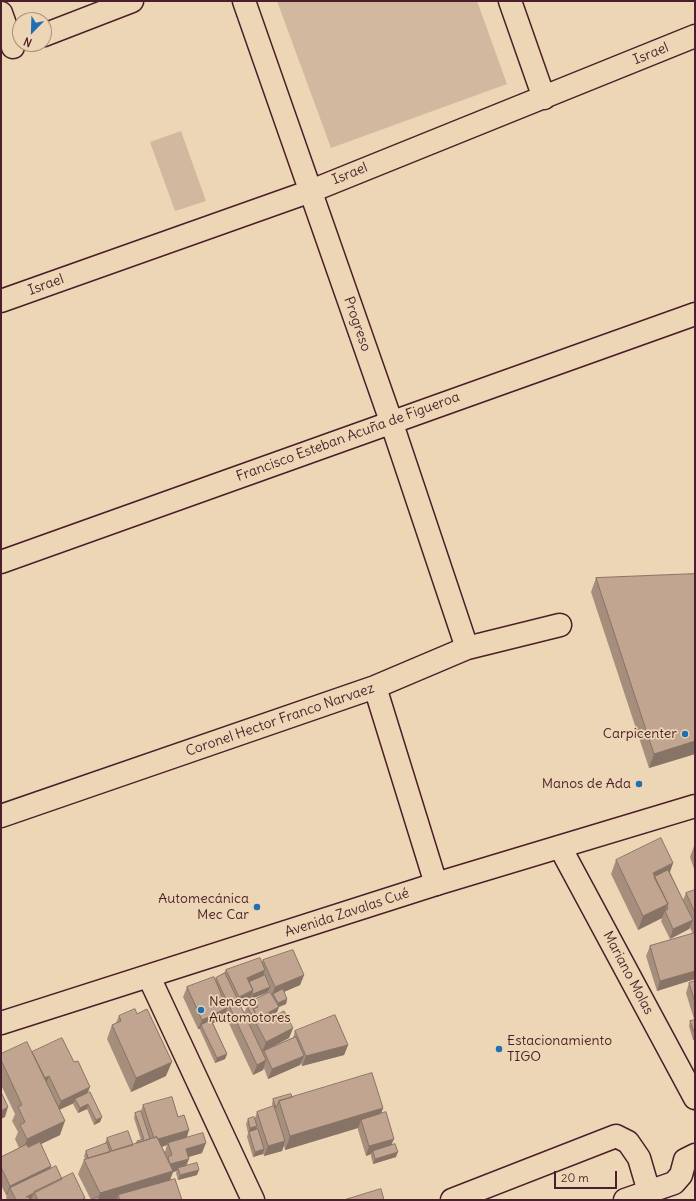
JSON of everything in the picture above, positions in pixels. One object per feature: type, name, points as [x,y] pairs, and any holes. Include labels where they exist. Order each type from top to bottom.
[{"type":"street","points":[[52,32],[132,1]]},
{"type":"street","name":"Progreso","points":[[244,1],[391,422],[467,648]]},
{"type":"street","points":[[510,1],[544,98]]},
{"type":"street","points":[[1,13],[12,47]]},
{"type":"street","name":"Israel","points":[[1,301],[310,191],[695,36]]},
{"type":"street","name":"Francisco Esteban Acuña de Figueroa","points":[[1,562],[695,314]]},
{"type":"street","name":"Coronel Hector Franco Narvaez","points":[[3,809],[375,687],[467,648],[560,625]]},
{"type":"street","points":[[375,687],[436,884]]},
{"type":"street","name":"Avenida Zavalas Cué","points":[[1,1023],[149,977],[436,884],[695,806]]},
{"type":"street","name":"Mariano Molas","points":[[560,847],[695,1098]]},
{"type":"street","points":[[149,977],[253,1200]]},
{"type":"street","points":[[452,1200],[616,1136],[628,1142],[639,1158],[649,1192]]},
{"type":"street","points":[[625,1200],[674,1183],[681,1175],[685,1160],[695,1155]]},
{"type":"shaded area","points":[[277,1],[477,1],[507,84],[331,148]]},
{"type":"shaded area","points":[[181,131],[206,201],[175,211],[150,142]]},
{"type":"building","points":[[695,574],[695,741],[654,754],[596,578]]},
{"type":"building","points":[[661,838],[673,863],[653,873],[668,904],[643,916],[616,860]]},
{"type":"building","points":[[668,870],[693,920],[673,929],[665,911],[668,909],[668,904],[654,877]]},
{"type":"building","points":[[695,890],[695,913],[686,893]]},
{"type":"building","points":[[695,933],[695,971],[660,981],[650,946]]},
{"type":"building","points":[[293,950],[304,975],[275,987],[263,960]]},
{"type":"building","points":[[260,958],[265,970],[247,978],[253,990],[239,997],[226,970]]},
{"type":"building","points":[[225,973],[266,1060],[257,1065],[216,978]]},
{"type":"building","points":[[265,975],[270,987],[253,994],[253,990],[249,982]]},
{"type":"building","points":[[214,977],[227,1008],[202,1020],[187,987]]},
{"type":"building","points":[[695,981],[695,1002],[689,983]]},
{"type":"building","points":[[283,989],[287,999],[278,1003],[273,994]]},
{"type":"building","points":[[270,992],[279,1007],[258,1018],[253,1009],[258,1007],[254,1000]]},
{"type":"building","points":[[251,1004],[258,1018],[264,1015],[267,1020],[284,1011],[293,1028],[266,1042],[247,1006]]},
{"type":"building","points":[[135,1009],[137,1014],[147,1009],[172,1062],[136,1078],[112,1025],[121,1021],[119,1016]]},
{"type":"building","points":[[268,1015],[270,1018],[267,1020],[265,1016]]},
{"type":"building","points":[[335,1015],[348,1045],[306,1056],[295,1031]]},
{"type":"building","points":[[211,1020],[227,1054],[217,1058],[201,1025]]},
{"type":"building","points":[[695,1020],[695,1035],[690,1021]]},
{"type":"building","points":[[296,1037],[304,1056],[272,1069],[264,1051]]},
{"type":"building","points":[[62,1038],[74,1062],[78,1061],[90,1087],[61,1101],[49,1076],[45,1078],[32,1052]]},
{"type":"building","points":[[27,1042],[65,1121],[27,1139],[20,1125],[25,1122],[18,1107],[22,1105],[1,1060],[1,1054]]},
{"type":"building","points":[[372,1073],[383,1108],[290,1136],[279,1101]]},
{"type":"building","points":[[1,1092],[8,1107],[1,1111]]},
{"type":"building","points":[[90,1092],[102,1117],[96,1120],[88,1104],[80,1108],[75,1099]]},
{"type":"building","points":[[291,1094],[292,1097],[279,1101],[276,1108],[273,1099]]},
{"type":"building","points":[[172,1097],[178,1117],[184,1115],[189,1130],[158,1139],[157,1137],[154,1138],[143,1105]]},
{"type":"building","points":[[274,1106],[285,1141],[268,1146],[257,1112]]},
{"type":"building","points":[[141,1111],[150,1139],[137,1143],[137,1141],[144,1139],[135,1113]]},
{"type":"building","points":[[386,1112],[394,1139],[369,1146],[361,1120]]},
{"type":"building","points":[[254,1117],[257,1126],[250,1128],[248,1119]]},
{"type":"building","points":[[258,1129],[264,1149],[255,1152],[249,1132]]},
{"type":"building","points":[[128,1131],[133,1145],[112,1151],[107,1138]]},
{"type":"building","points":[[203,1133],[206,1143],[186,1149],[189,1159],[170,1164],[168,1157],[172,1155],[168,1143]]},
{"type":"building","points":[[157,1137],[173,1171],[100,1193],[84,1160]]},
{"type":"building","points":[[40,1142],[51,1166],[10,1186],[1,1167],[1,1157],[27,1144],[28,1147]]},
{"type":"building","points":[[107,1143],[110,1152],[88,1158],[86,1151]]},
{"type":"building","points":[[395,1144],[398,1152],[375,1159],[373,1151]]},
{"type":"building","points":[[197,1163],[199,1170],[180,1175],[178,1168]]},
{"type":"building","points":[[56,1166],[62,1179],[26,1197],[29,1197],[30,1200],[16,1200],[10,1188]]},
{"type":"building","points":[[73,1173],[85,1198],[81,1200],[38,1200],[34,1192]]},
{"type":"building","points":[[175,1179],[182,1200],[120,1200],[118,1195]]},
{"type":"building","points":[[381,1189],[384,1200],[344,1200]]},
{"type":"building","points":[[98,1197],[99,1200],[91,1200]]},
{"type":"place","name":"Carpicenter","points":[[685,734]]},
{"type":"place","name":"Manos de Ada","points":[[639,784]]},
{"type":"place","name":"Automecánica Mec Car","points":[[257,907]]},
{"type":"place","name":"Neneco Automotores","points":[[201,1010]]},
{"type":"place","name":"Estacionamiento TIGO","points":[[499,1049]]}]
